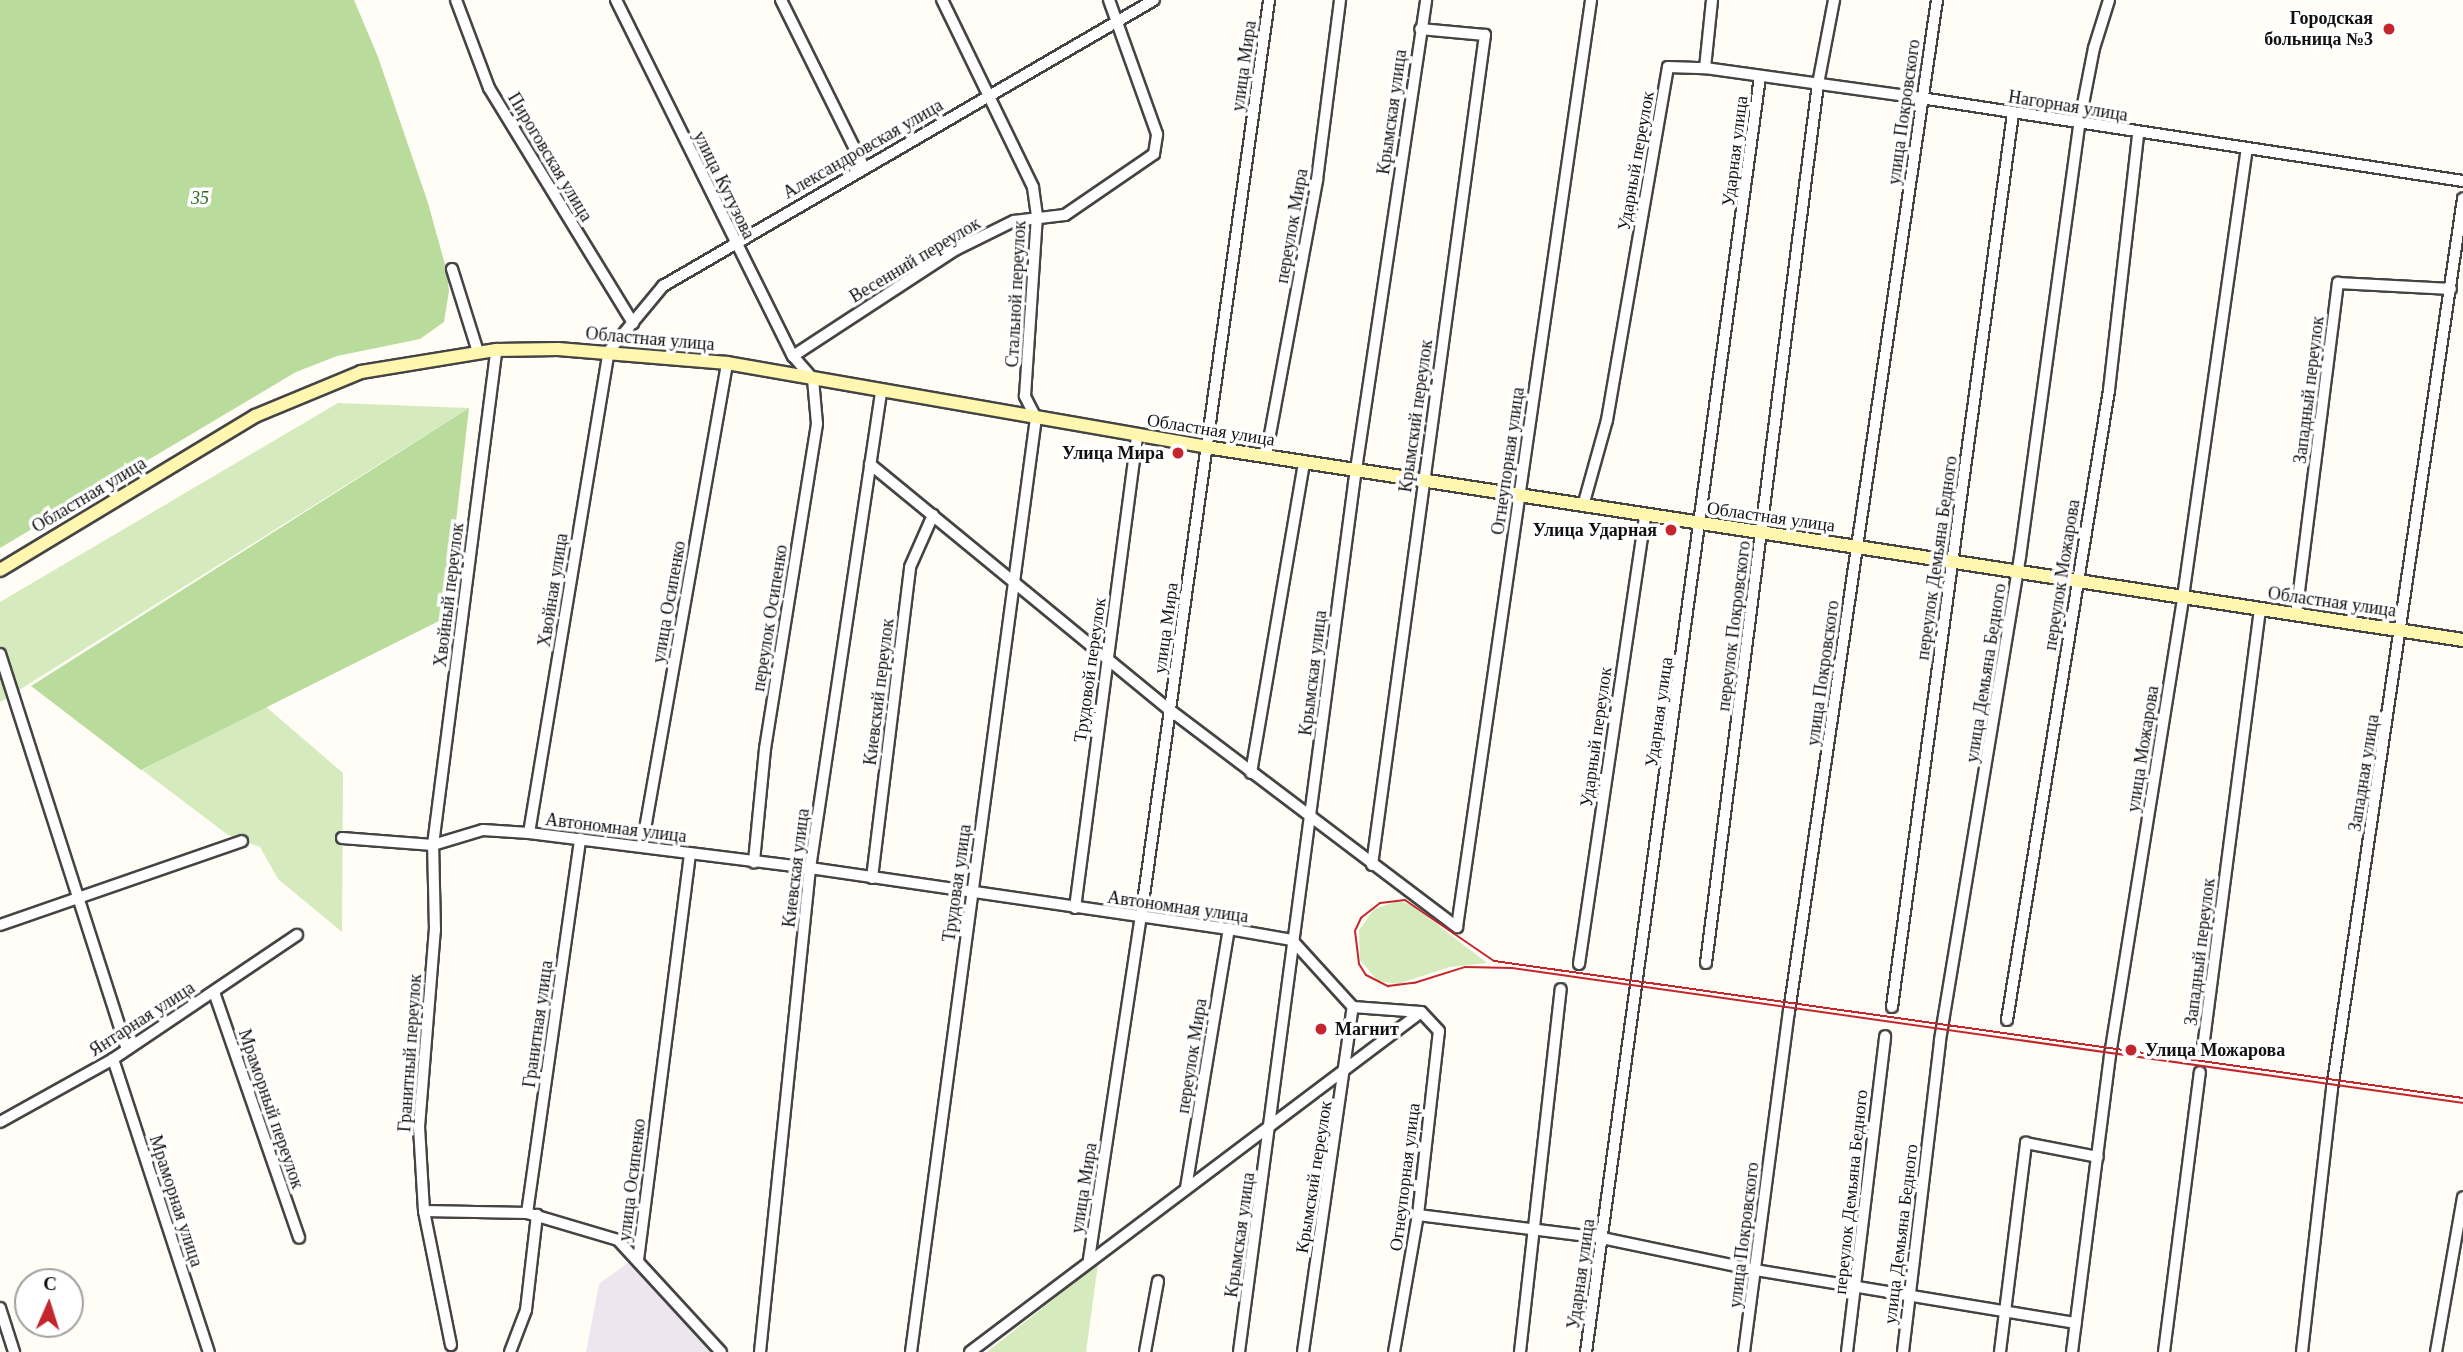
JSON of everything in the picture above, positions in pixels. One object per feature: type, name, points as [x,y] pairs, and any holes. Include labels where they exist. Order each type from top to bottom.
[{"type":"main road","name":"Областная улица","points":[[0,569],[255,416],[361,372],[496,350],[609,351],[727,363],[1137,436],[1355,471],[2463,639]]},
{"type":"street","name":"Пироговская улица","points":[[456,0],[489,88],[633,323]]},
{"type":"street","name":"улица Кутузова","points":[[616,0],[793,356],[813,379]]},
{"type":"street","points":[[781,0],[864,167]]},
{"type":"street","name":"Стальной переулок","points":[[942,0],[1033,187],[1037,216],[1025,396],[1036,418]]},
{"type":"street","name":"Весенний переулок","points":[[793,356],[955,250],[1014,220],[1065,215],[1154,154],[1157,135],[1119,19],[1109,0]]},
{"type":"street","name":"Александровская улица","points":[[609,351],[663,286],[1154,0]]},
{"type":"street","name":"улица Мира","points":[[1089,1259],[1141,917],[1269,0]]},
{"type":"street","name":"переулок Мира","points":[[1266,456],[1317,180],[1340,0]]},
{"type":"street","name":"Крымская улица","points":[[1239,1352],[1272,1122],[1292,940],[1355,471],[1426,0]]},
{"type":"street","name":"Огнеупорная улица","points":[[1372,865],[1457,927],[1591,0]]},
{"type":"street","points":[[1705,68],[1712,0]]},
{"type":"street","name":"переулок Покровского","points":[[1706,963],[1818,84],[1834,0]]},
{"type":"street","name":"улица Покровского","points":[[1744,1352],[1937,0]]},
{"type":"street","name":"улица Демьяна Бедного","points":[[1903,1352],[1940,1041],[2018,573],[2079,125],[2109,0]]},
{"type":"street","name":"Крымский переулок","points":[[1372,865],[1485,35],[1420,29]]},
{"type":"street","name":"Нагорная улица","points":[[1668,67],[1705,68],[1921,98],[2079,125],[2463,181]]},
{"type":"street","name":"Ударный переулок","points":[[1583,506],[1607,420],[1668,67]]},
{"type":"street","name":"Ударная улица","points":[[1586,1352],[1702,525],[1760,76]]},
{"type":"street","name":"переулок Демьяна Бедного","points":[[1892,1007],[2013,113]]},
{"type":"street","name":"переулок Можарова","points":[[2007,1020],[2109,390],[2138,134]]},
{"type":"street","name":"улица Можарова","points":[[2072,1352],[2110,1055],[2183,597],[2247,150]]},
{"type":"street","name":"Западная улица","points":[[2302,1352],[2332,1089],[2402,630],[2463,199]]},
{"type":"street","points":[[452,269],[478,352]]},
{"type":"street","name":"Западный переулок","points":[[2296,615],[2338,283],[2451,289]]},
{"type":"street","name":"Хвойный переулок","points":[[433,845],[496,350]]},
{"type":"street","name":"Хвойная улица","points":[[528,834],[609,351]]},
{"type":"street","name":"улица Осипенко","points":[[642,846],[727,363]]},
{"type":"street","name":"переулок Осипенко","points":[[754,862],[765,749],[817,425],[813,379]]},
{"type":"street","name":"Киевская улица","points":[[760,1352],[810,868],[881,391]]},
{"type":"street","name":"Трудовая улица","points":[[911,1352],[1036,418]]},
{"type":"street","name":"Трудовой переулок","points":[[1074,908],[1137,436]]},
{"type":"street","points":[[1251,774],[1304,462]]},
{"type":"street","points":[[870,464],[1014,579],[1170,710],[1372,865]]},
{"type":"street","name":"Киевский переулок","points":[[872,878],[911,567],[933,515]]},
{"type":"street","name":"Ударный переулок","points":[[1579,964],[1645,515]]},
{"type":"street","name":"Западный переулок","points":[[2203,1048],[2260,609]]},
{"type":"street","points":[[0,654],[127,1049]]},
{"type":"street","name":"Автономная улица","points":[[342,838],[433,845],[483,830],[580,839],[810,868],[1292,940]]},
{"type":"street","name":"Гранитная улица","points":[[510,1352],[526,1310],[532,1214],[580,839]]},
{"type":"street","points":[[0,925],[242,841]]},
{"type":"street","name":"Гранитный переулок","points":[[433,845],[435,930],[419,1127],[424,1211],[451,1345]]},
{"type":"street","name":"улица Осипенко","points":[[638,1260],[690,853]]},
{"type":"street","name":"переулок Мира","points":[[1186,1188],[1229,929]]},
{"type":"street","name":"Янтарная улица","points":[[0,1122],[113,1059],[297,935]]},
{"type":"street","points":[[1292,940],[1353,1007],[1421,1012]]},
{"type":"street","points":[[1521,1352],[1562,989]]},
{"type":"street","name":"Мраморный переулок","points":[[214,992],[299,1238]]},
{"type":"street","name":"Крымский переулок","points":[[1303,1352],[1347,1064],[1353,1007]]},
{"type":"street","points":[[970,1352],[1347,1064],[1421,1012]]},
{"type":"street","name":"Огнеупорная улица","points":[[1394,1352],[1418,1215],[1439,1031],[1421,1012]]},
{"type":"street","name":"переулок Демьяна Бедного","points":[[1847,1352],[1858,1287],[1885,1036]]},
{"type":"street","name":"Мраморная улица","points":[[113,1059],[209,1352]]},
{"type":"street","points":[[2164,1352],[2200,1072]]},
{"type":"street","points":[[2000,1352],[2026,1143],[2098,1157]]},
{"type":"street","points":[[2436,1352],[2463,1197]]},
{"type":"street","points":[[424,1211],[532,1214],[618,1240],[721,1352]]},
{"type":"street","points":[[1418,1215],[1602,1238],[1755,1270],[1910,1293],[2005,1313],[2076,1323]]},
{"type":"street","points":[[1145,1352],[1158,1281]]},
{"type":"street","points":[[0,1308],[14,1352]]},
{"type":"shaded area","points":[[633,1259],[714,1352],[586,1352],[599,1284]]},
{"type":"green space","name":"35","points":[[0,0],[354,0],[378,57],[428,203],[447,272],[449,291],[444,322],[420,339],[337,356],[296,372],[0,548]]},
{"type":"green space","points":[[338,403],[469,408],[0,702],[0,602]]},
{"type":"green space","points":[[469,408],[445,618],[141,770],[31,686]]},
{"type":"green space","points":[[265,706],[343,773],[342,932],[278,879],[260,847],[228,835],[142,770]]},
{"type":"green space","points":[[1398,901],[1412,905],[1487,963],[1450,967],[1398,984],[1378,981],[1360,960],[1359,930],[1374,909]]},
{"type":"green space","points":[[1098,1264],[1086,1352],[987,1352]]},
{"type":"tram line","points":[[2463,1098],[1494,961],[1405,900],[1380,903],[1361,918],[1355,931],[1359,964],[1366,975],[1388,986],[1414,983],[1465,967],[1512,968],[2463,1103]]},
{"type":"place","name":"Городская больница №3","points":[[2389,29]]},
{"type":"place","name":"Улица Мира","points":[[1178,453]]},
{"type":"place","name":"Улица Ударная","points":[[1671,530]]},
{"type":"place","name":"Магнит","points":[[1321,1029]]},
{"type":"place","name":"Улица Можарова","points":[[2131,1050]]}]
